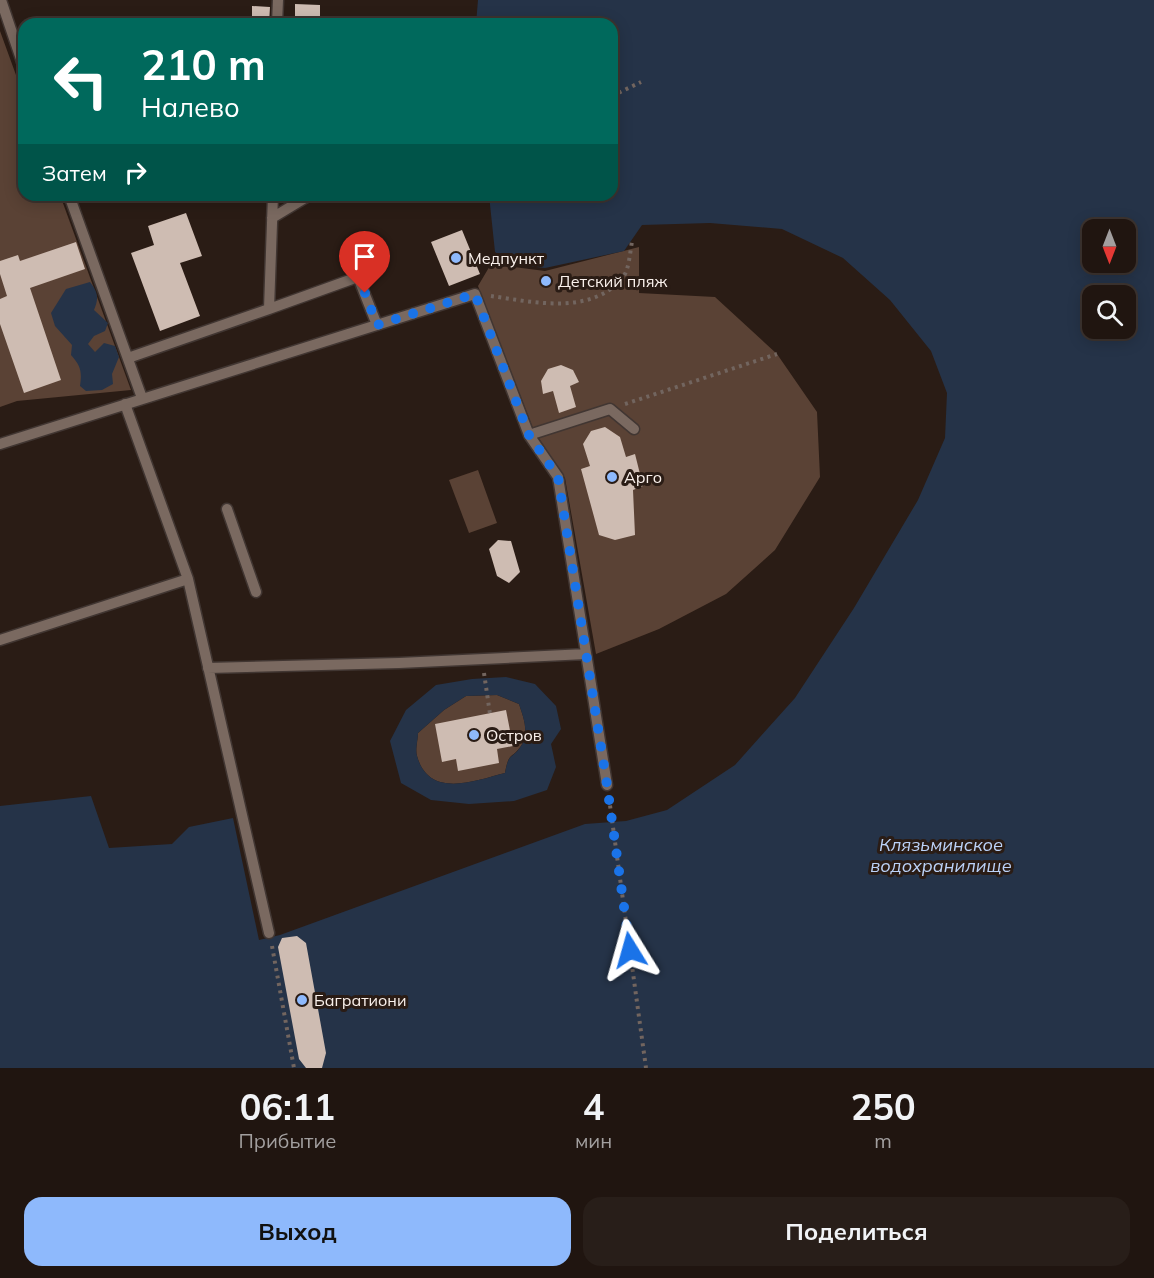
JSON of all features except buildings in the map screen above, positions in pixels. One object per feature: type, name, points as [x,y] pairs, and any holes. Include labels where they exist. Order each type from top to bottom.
[{"type":"lane","points":[[1,0],[18,50]]},
{"type":"lane","points":[[277,18],[278,0]]},
{"type":"lane","points":[[71,201],[142,398]]},
{"type":"lane","points":[[269,309],[273,201]]},
{"type":"lane","points":[[272,218],[300,201]]},
{"type":"lane","points":[[128,358],[358,277],[377,325]]},
{"type":"lane","points":[[0,444],[475,294],[529,435],[558,477],[607,785]]},
{"type":"lane","points":[[125,404],[188,579],[269,933]]},
{"type":"lane","points":[[529,435],[610,409],[634,429]]},
{"type":"lane","points":[[227,509],[256,592]]},
{"type":"lane","points":[[0,640],[188,579]]},
{"type":"lane","points":[[208,668],[399,663],[586,654]]},
{"type":"path","points":[[618,93],[641,82]]},
{"type":"path","points":[[475,294],[531,302],[575,303],[603,295],[625,276],[632,242]]},
{"type":"path","points":[[610,409],[777,354]]},
{"type":"path","points":[[485,678],[489,714]]},
{"type":"path","points":[[607,785],[646,1068]]},
{"type":"path","points":[[269,933],[294,1068]]},
{"type":"shaded area","points":[[0,31],[18,80],[18,201],[62,201],[131,390],[17,401],[0,407]]},
{"type":"shaded area","points":[[639,247],[639,293],[715,297],[777,354],[817,412],[820,477],[775,550],[726,594],[659,629],[596,654],[565,478],[534,431],[478,286],[491,264],[545,271]]},
{"type":"shaded area","points":[[478,470],[497,523],[469,533],[449,480]]},
{"type":"shaded area","points":[[497,695],[519,704],[525,725],[524,741],[509,758],[505,773],[454,784],[431,778],[423,769],[417,756],[418,733],[444,710],[466,696]]},
{"type":"water","name":"Клязьминское водохранилище","points":[[478,0],[1154,0],[1154,1068],[0,1068],[0,806],[91,796],[109,848],[172,844],[189,827],[233,818],[259,940],[280,935],[585,824],[626,821],[667,810],[735,765],[795,698],[854,608],[918,500],[945,438],[947,393],[931,351],[890,300],[843,258],[782,229],[710,223],[642,225],[624,251],[545,268],[512,264],[495,252],[490,201],[618,201],[618,18],[476,18]]},
{"type":"water","points":[[90,282],[97,295],[94,310],[108,323],[105,331],[94,336],[88,344],[95,352],[104,343],[115,346],[119,357],[112,374],[113,384],[102,390],[86,391],[80,386],[80,369],[71,355],[72,345],[55,326],[51,313],[66,289]]},
{"type":"water","points":[[506,677],[535,684],[556,706],[561,729],[551,744],[556,767],[547,790],[514,801],[469,804],[431,800],[401,783],[390,741],[406,710],[436,685],[472,679]],"holes":[[[497,695],[519,704],[525,725],[524,741],[509,759],[505,773],[454,784],[431,778],[423,769],[416,754],[418,733],[444,710],[466,696]]]},
{"type":"place","name":"Медпункт","points":[[456,258]]},
{"type":"place","name":"Детский пляж","points":[[546,281]]},
{"type":"place","name":"Арго","points":[[612,477]]},
{"type":"place","name":"Остров","points":[[474,735]]},
{"type":"place","name":"Багратиони","points":[[302,1000]]},
{"type":"route","points":[[365,293],[377,325],[475,294],[529,435],[558,477],[607,785],[630,950]]}]
